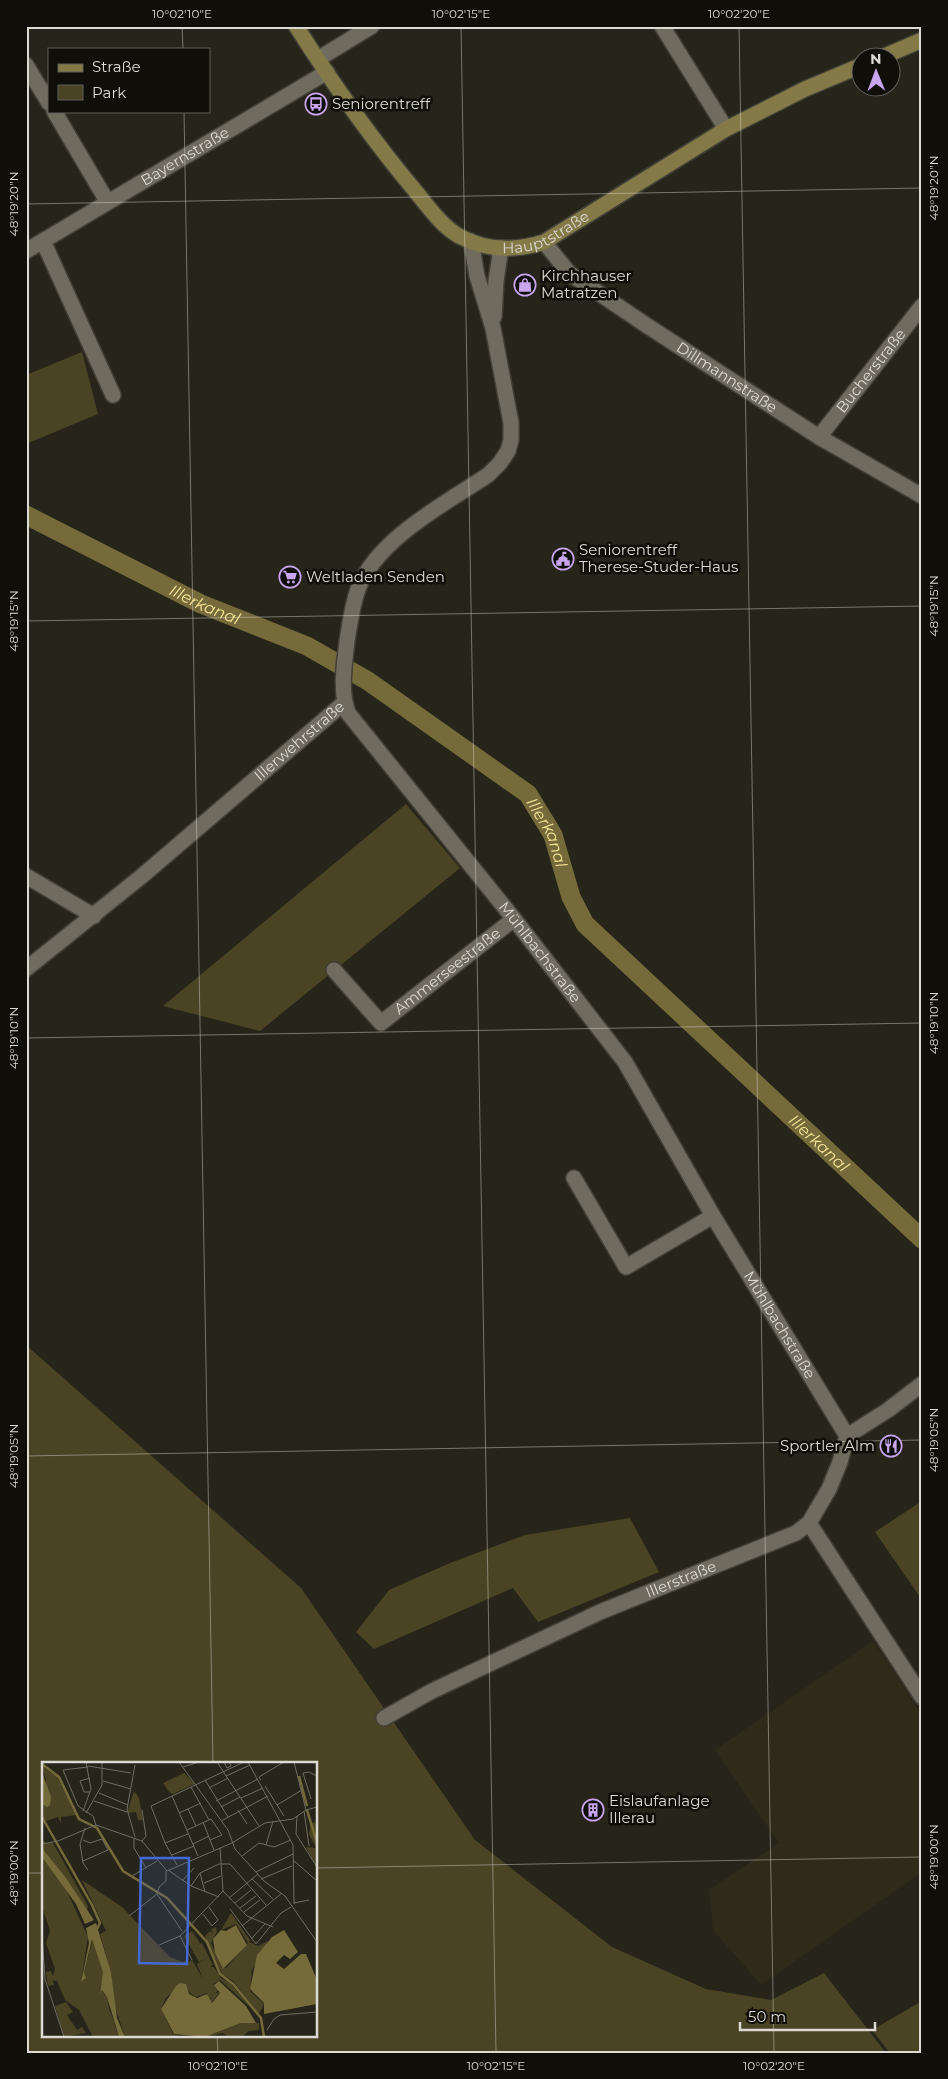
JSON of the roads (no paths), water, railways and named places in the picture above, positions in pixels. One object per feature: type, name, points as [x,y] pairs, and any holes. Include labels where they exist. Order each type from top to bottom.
[{"type":"main road","name":"Hauptstraße","points":[[296,26],[400,173],[448,228],[471,242],[501,248],[518,248],[544,242],[726,129],[806,89],[850,70]]},
{"type":"main road","points":[[900,49],[922,40]]},
{"type":"street","name":"Bayernstraße","points":[[26,251],[322,65],[372,26]]},
{"type":"street","points":[[662,26],[726,129]]},
{"type":"street","points":[[26,65],[48,101]]},
{"type":"street","points":[[55,112],[107,201]]},
{"type":"street","points":[[43,240],[113,395]]},
{"type":"street","name":"Illerwehrstraße","points":[[26,969],[94,916],[344,697],[346,650],[351,613],[358,588],[370,566],[398,536],[488,475],[500,463],[508,451],[511,440],[511,423],[493,328],[477,276],[471,242]]},
{"type":"street","name":"Dillmannstraße","points":[[544,242],[569,273],[819,437],[922,496]]},
{"type":"street","name":"Illerwehrstraße","points":[[493,328],[496,281],[501,248]]},
{"type":"street","name":"Bucherstraße","points":[[819,437],[922,306]]},
{"type":"street","name":"Mühlbachstraße","points":[[344,697],[348,713],[514,919],[625,1062],[712,1216],[847,1436]]},
{"type":"street","points":[[26,876],[94,916]]},
{"type":"street","name":"Ammerseestraße","points":[[334,970],[381,1023],[514,919]]},
{"type":"street","points":[[574,1178],[626,1267],[712,1216]]},
{"type":"street","points":[[847,1436],[888,1410],[922,1384]]},
{"type":"street","name":"Illerstraße","points":[[384,1718],[432,1691],[600,1612],[796,1532],[809,1523],[830,1489],[847,1436]]},
{"type":"street","points":[[809,1523],[922,1697]]},
{"type":"waterway","name":"Illerkanal","points":[[26,515],[201,604],[307,646],[368,681],[528,794],[553,835],[571,897],[585,924],[922,1239]]},
{"type":"place","name":"Seniorentreff","points":[[316,104]]},
{"type":"place","name":"Kirchhauser Matratzen","points":[[525,285]]},
{"type":"place","name":"Seniorentreff Therese-Studer-Haus","points":[[563,559]]},
{"type":"place","name":"Weltladen Senden","points":[[290,577]]},
{"type":"place","name":"Sportler Alm","points":[[891,1446]]},
{"type":"place","name":"Eislaufanlage Illerau","points":[[593,1810]]}]
